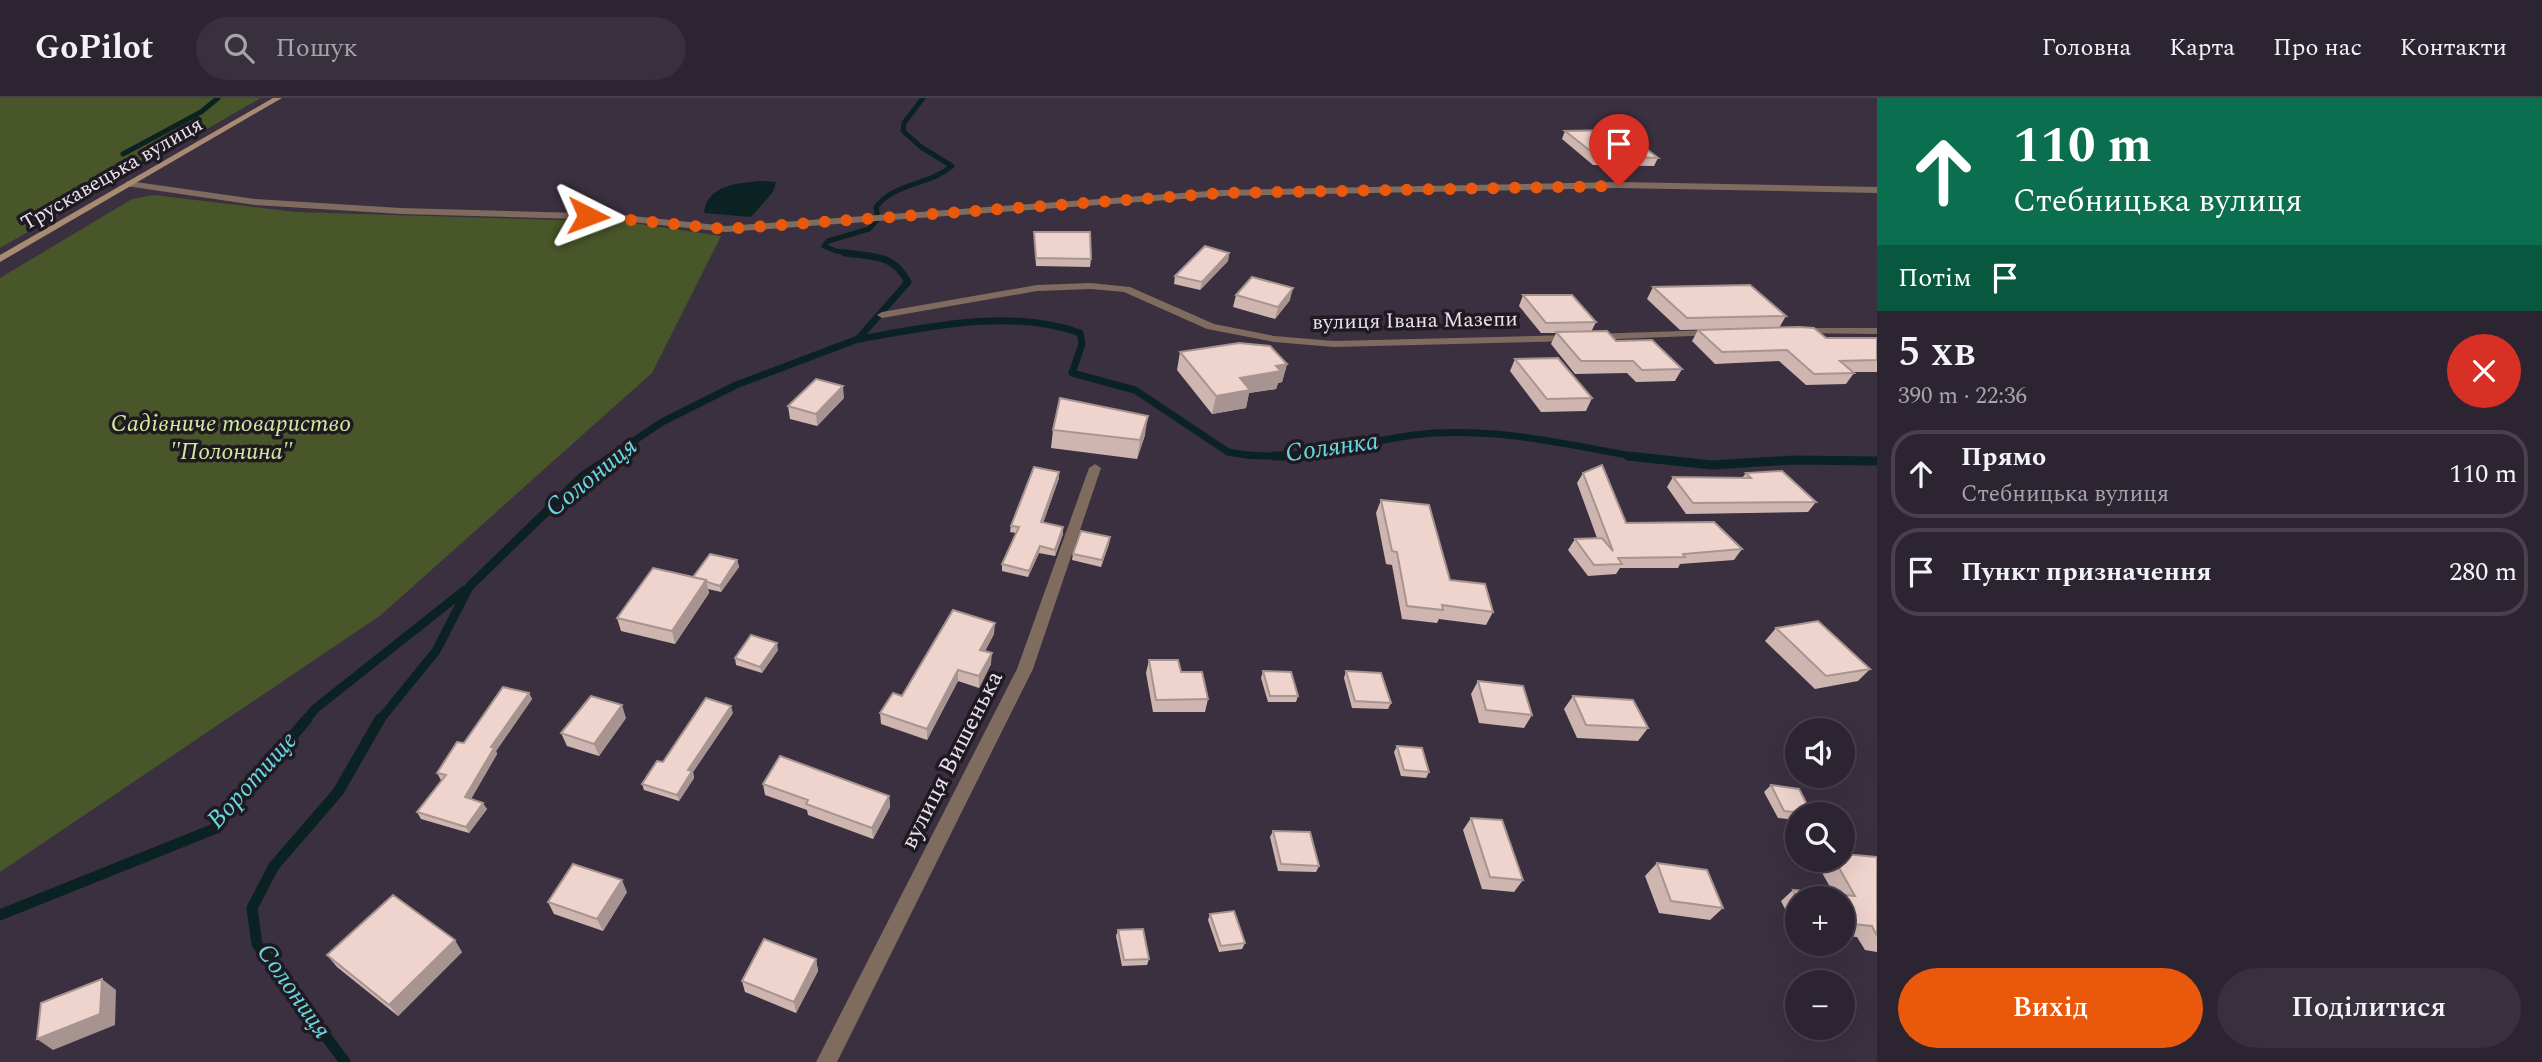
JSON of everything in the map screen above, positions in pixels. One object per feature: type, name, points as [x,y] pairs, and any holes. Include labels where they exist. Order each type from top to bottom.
[{"type":"street","name":"Трускавецька вулиця","points":[[0,259],[278,98]]},
{"type":"street","points":[[129,184],[255,202],[401,211],[614,217],[708,228],[878,219],[1059,203],[1223,193],[1605,186],[1877,190]]},
{"type":"street","name":"вулиця Івана Мазепи","points":[[882,315],[1037,288],[1091,286],[1126,289],[1211,327],[1240,334],[1334,344],[1731,333]]},
{"type":"street","points":[[1786,331],[1877,331]]},
{"type":"street","name":"вулиця Вишенька","points":[[826,1062],[1025,669],[1095,468]]},
{"type":"green space","points":[[0,98],[261,98],[0,248]]},
{"type":"green space","name":"Садівниче товариство \"Полонина\"","points":[[154,195],[296,212],[626,222],[721,236],[652,373],[381,615],[0,872],[0,278],[132,199]]},
{"type":"shaded area","points":[[776,182],[773,192],[751,217],[704,213],[706,203],[718,191],[735,184]]},
{"type":"building","points":[[1622,130],[1658,158],[1597,156],[1565,131]]},
{"type":"building","points":[[1034,232],[1090,232],[1091,259],[1036,258]]},
{"type":"building","points":[[1205,246],[1229,253],[1202,282],[1175,276]]},
{"type":"building","points":[[1252,277],[1293,288],[1278,307],[1236,295]]},
{"type":"building","points":[[1750,285],[1786,316],[1687,318],[1653,287]]},
{"type":"building","points":[[1523,295],[1572,295],[1596,322],[1546,323]]},
{"type":"building","points":[[1814,328],[1826,338],[1877,338],[1877,360],[1840,361],[1854,373],[1814,374],[1787,350],[1722,352],[1698,330]]},
{"type":"building","points":[[1607,331],[1616,341],[1652,340],[1682,369],[1642,370],[1633,361],[1581,361],[1556,332]]},
{"type":"building","points":[[1239,343],[1270,346],[1287,364],[1276,366],[1281,371],[1240,378],[1250,390],[1216,396],[1180,352]]},
{"type":"building","points":[[1558,358],[1592,398],[1547,399],[1515,359]]},
{"type":"building","points":[[816,379],[843,386],[816,414],[788,406]]},
{"type":"building","points":[[1060,398],[1148,416],[1140,440],[1053,430]]},
{"type":"building","points":[[1602,465],[1626,523],[1714,522],[1742,549],[1683,554],[1685,557],[1618,558],[1622,564],[1594,565],[1575,539],[1602,538],[1613,551],[1583,473]]},
{"type":"building","points":[[1034,467],[1059,472],[1041,522],[1063,527],[1055,550],[1040,546],[1029,571],[1002,564],[1019,527],[1011,526]]},
{"type":"building","points":[[1782,471],[1816,502],[1693,503],[1673,477],[1751,478],[1746,473]]},
{"type":"building","points":[[1381,500],[1429,505],[1450,580],[1485,584],[1493,612],[1442,605],[1443,610],[1407,606],[1397,552],[1392,551]]},
{"type":"building","points":[[1081,531],[1110,537],[1102,560],[1073,554]]},
{"type":"building","points":[[710,554],[737,560],[720,586],[693,577]]},
{"type":"building","points":[[653,568],[706,580],[672,631],[617,618]]},
{"type":"building","points":[[953,610],[995,623],[980,650],[992,653],[979,676],[958,670],[927,729],[880,713],[893,693],[902,696]]},
{"type":"building","points":[[1818,621],[1870,669],[1826,676],[1776,628]]},
{"type":"building","points":[[751,635],[777,643],[760,667],[735,658]]},
{"type":"building","points":[[1149,660],[1178,660],[1181,672],[1202,672],[1208,699],[1156,700]]},
{"type":"building","points":[[1263,671],[1291,672],[1298,696],[1270,696]]},
{"type":"building","points":[[1346,671],[1381,673],[1391,703],[1355,701]]},
{"type":"building","points":[[1478,681],[1523,686],[1532,715],[1486,710]]},
{"type":"building","points":[[503,687],[529,693],[491,747],[494,748],[465,797],[483,803],[466,827],[417,812],[446,775],[437,773],[457,742],[464,743]]},
{"type":"building","points":[[591,696],[622,705],[594,744],[561,733]]},
{"type":"building","points":[[1573,696],[1633,700],[1648,728],[1586,725]]},
{"type":"building","points":[[706,698],[731,706],[688,770],[692,771],[677,795],[642,784],[657,761],[663,762]]},
{"type":"building","points":[[1397,746],[1422,748],[1429,772],[1404,770]]},
{"type":"building","points":[[780,756],[889,796],[872,828],[806,804],[808,800],[763,784]]},
{"type":"building","points":[[1771,785],[1799,789],[1806,802],[1785,802],[1784,811]]},
{"type":"building","points":[[1471,818],[1502,820],[1523,880],[1490,877]]},
{"type":"building","points":[[1273,831],[1310,832],[1319,866],[1281,864]]},
{"type":"building","points":[[1855,855],[1877,857],[1877,936],[1872,926],[1855,924],[1855,886],[1849,886],[1841,872],[1855,872]]},
{"type":"building","points":[[1657,863],[1707,870],[1723,908],[1671,901]]},
{"type":"building","points":[[573,864],[622,880],[597,919],[548,902]]},
{"type":"building","points":[[393,895],[455,940],[389,1005],[327,955]]},
{"type":"building","points":[[1234,911],[1245,943],[1221,946],[1210,914]]},
{"type":"building","points":[[1143,929],[1149,959],[1124,960],[1118,930]]},
{"type":"building","points":[[764,939],[816,959],[794,1002],[742,981]]},
{"type":"building","points":[[102,979],[100,1014],[37,1039],[41,1003]]},
{"type":"waterway","points":[[123,154],[201,112],[218,98]]},
{"type":"waterway","name":"Солониця","points":[[866,255],[836,251],[824,246],[828,241],[869,229],[878,219],[876,207],[884,199],[952,166],[921,147],[903,131],[904,123],[923,98]]},
{"type":"waterway","name":"Солониця","points":[[610,457],[662,422],[736,385],[858,339],[908,282],[896,266],[882,258],[845,253]]},
{"type":"waterway","name":"Солянка","points":[[859,339],[941,325],[998,321],[1054,326],[1080,333],[1082,344],[1072,373],[1135,390],[1228,452],[1275,456]]},
{"type":"waterway","name":"Солянка","points":[[1275,456],[1321,452],[1413,435],[1469,433],[1526,437],[1634,457]]},
{"type":"waterway","name":"Солониця","points":[[379,721],[436,651],[469,587],[583,476],[613,456]]},
{"type":"waterway","name":"Солянка","points":[[1275,456],[1308,456]]},
{"type":"waterway","name":"Солянка","points":[[1628,456],[1634,457]]},
{"type":"waterway","name":"Солянка","points":[[1634,457],[1712,465],[1794,460],[1877,461]]},
{"type":"waterway","name":"Воротище","points":[[305,721],[316,708],[465,590]]},
{"type":"waterway","name":"Воротище","points":[[0,915],[214,829],[307,719]]},
{"type":"waterway","name":"Солониця","points":[[345,1062],[257,944],[252,908],[274,866],[338,792],[380,719]]},
{"type":"route","points":[[588,216],[726,229],[810,220],[878,219],[1059,203],[1223,193],[1442,187],[1619,186]]}]
